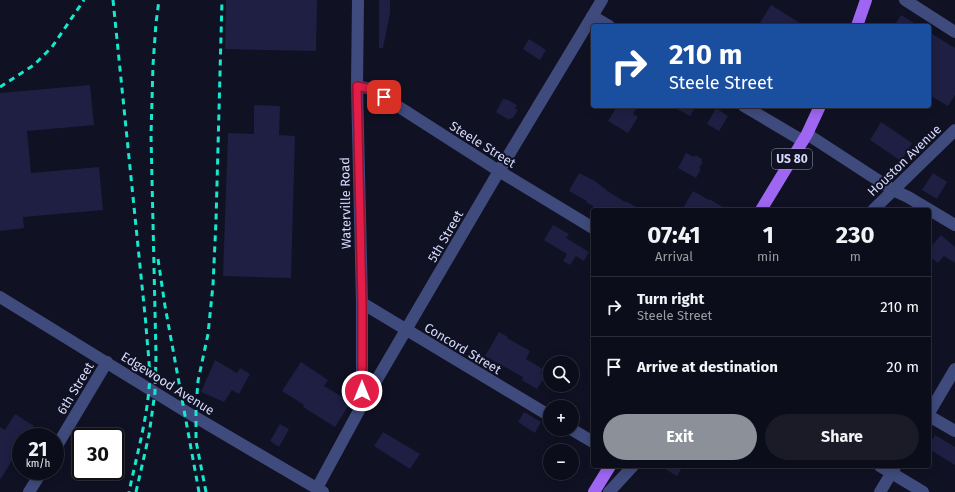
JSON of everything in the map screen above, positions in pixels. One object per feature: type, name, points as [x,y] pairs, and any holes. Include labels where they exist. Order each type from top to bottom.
[{"type":"main road","points":[[858,24],[866,0]]},
{"type":"main road","name":"US 80","points":[[762,208],[805,138],[819,108]]},
{"type":"main road","points":[[594,492],[609,468]]},
{"type":"street","name":"Waterville Road","points":[[358,0],[357,86],[362,303],[362,405]]},
{"type":"street","name":"5th Street","points":[[320,490],[362,405],[499,171],[602,0]]},
{"type":"street","points":[[905,0],[955,32]]},
{"type":"street","points":[[592,16],[606,24]]},
{"type":"street","name":"Steele Street","points":[[357,86],[371,89],[499,171],[591,227]]},
{"type":"street","points":[[748,108],[805,138],[926,208]]},
{"type":"street","name":"Houston Avenue","points":[[875,208],[955,130]]},
{"type":"street","points":[[931,211],[955,225]]},
{"type":"street","name":"Edgewood Avenue","points":[[0,297],[185,411],[320,490]]},
{"type":"street","name":"Concord Street","points":[[362,303],[543,412]]},
{"type":"street","name":"6th Street","points":[[64,434],[107,362]]},
{"type":"street","points":[[931,410],[955,369]]},
{"type":"street","points":[[931,417],[955,431]]},
{"type":"street","points":[[579,434],[591,441]]},
{"type":"street","points":[[609,492],[631,468]]},
{"type":"street","points":[[880,492],[893,470],[923,492]]},
{"type":"street","points":[[29,492],[36,480]]},
{"type":"building","points":[[226,0],[317,0],[316,51],[225,49]]},
{"type":"building","points":[[379,0],[390,0],[390,13],[383,48],[379,48]]},
{"type":"building","points":[[771,5],[802,24],[759,24]]},
{"type":"building","points":[[901,15],[916,24],[895,24]]},
{"type":"building","points":[[931,33],[955,48],[955,95],[948,106],[931,96]]},
{"type":"building","points":[[529,39],[546,50],[540,60],[523,49]]},
{"type":"building","points":[[90,85],[94,125],[27,131],[31,173],[99,167],[103,210],[23,217],[24,228],[0,231],[0,93]]},
{"type":"building","points":[[503,99],[517,105],[515,108],[518,110],[512,119],[510,118],[509,120],[496,112]]},
{"type":"building","points":[[254,105],[280,106],[279,135],[295,136],[291,278],[223,276],[228,133],[254,134]]},
{"type":"building","points":[[616,108],[637,108],[633,114],[638,117],[628,133],[608,121]]},
{"type":"building","points":[[675,108],[695,108],[690,116]]},
{"type":"building","points":[[716,108],[728,116],[719,131],[707,124]]},
{"type":"building","points":[[881,122],[912,143],[901,161],[870,140]]},
{"type":"building","points":[[686,153],[694,157],[695,155],[702,159],[701,161],[703,162],[699,168],[701,169],[696,178],[678,168]]},
{"type":"building","points":[[579,173],[593,180],[625,202],[626,201],[638,208],[596,208],[586,202],[587,201],[569,191]]},
{"type":"building","points":[[933,173],[947,182],[937,199],[922,190]]},
{"type":"building","points":[[693,191],[725,208],[683,208]]},
{"type":"building","points":[[553,225],[569,234],[566,238],[589,252],[584,261],[576,256],[570,265],[563,261],[567,254],[544,240]]},
{"type":"building","points":[[941,235],[955,247],[955,263],[944,256],[938,263],[931,258],[931,247]]},
{"type":"building","points":[[499,332],[530,351],[526,359],[543,369],[541,374],[543,375],[543,379],[537,389],[522,380],[523,377],[485,356]]},
{"type":"building","points":[[215,360],[237,373],[240,368],[250,374],[239,394],[232,390],[224,402],[201,392]]},
{"type":"building","points":[[301,362],[328,380],[324,386],[351,402],[335,427],[303,407],[304,405],[282,391]]},
{"type":"building","points":[[524,412],[541,422],[535,433],[518,422]]},
{"type":"building","points":[[15,414],[34,426],[33,428],[12,428],[12,461],[0,480],[0,427],[5,430]]},
{"type":"building","points":[[280,424],[289,429],[279,447],[270,441]]},
{"type":"building","points":[[383,432],[420,454],[410,469],[374,446]]},
{"type":"building","points":[[935,435],[955,447],[955,465],[931,450],[931,442]]},
{"type":"building","points":[[663,468],[682,468],[677,476]]},
{"type":"railway","points":[[0,87],[34,65],[52,47],[84,0]]},
{"type":"railway","points":[[113,0],[150,373],[146,415],[129,492]]},
{"type":"railway","points":[[136,492],[149,435],[155,392],[156,355],[151,135],[153,65],[159,0]]},
{"type":"railway","points":[[206,492],[196,441],[196,408],[198,381],[208,334],[213,285],[222,0]]},
{"type":"railway","points":[[158,259],[165,306],[199,492]]},
{"type":"route","points":[[362,391],[362,303],[357,86],[371,89],[384,97]]}]
